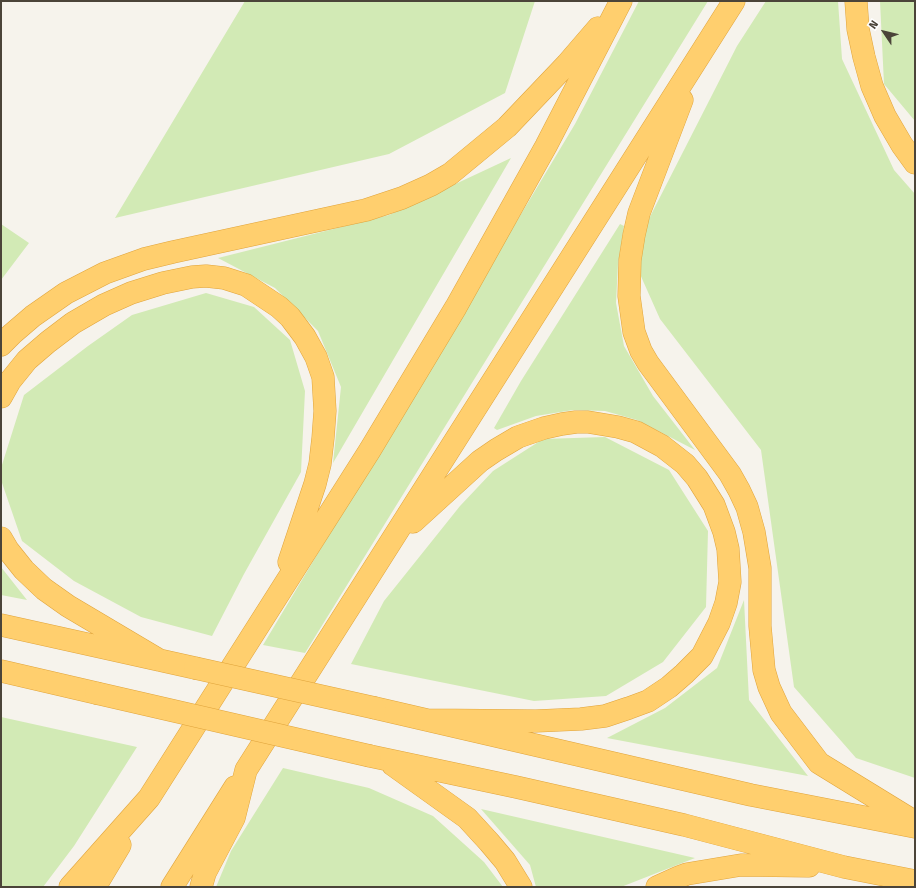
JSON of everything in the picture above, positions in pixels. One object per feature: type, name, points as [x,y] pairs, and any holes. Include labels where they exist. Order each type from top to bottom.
[{"type":"highway","points":[[1,345],[33,316],[66,293],[105,273],[144,259],[172,252],[366,210],[402,198],[450,174],[507,127],[567,64],[621,1]]},
{"type":"highway","points":[[95,887],[149,798],[370,450],[456,306],[546,146],[621,1]]},
{"type":"highway","points":[[172,887],[734,1]]},
{"type":"highway","points":[[856,1],[858,29],[872,86],[885,116],[902,146],[915,163]]},
{"type":"highway","points":[[699,55],[639,213],[630,260],[629,296],[634,332],[641,351],[648,363],[730,474],[747,507],[754,532],[760,568],[760,626],[764,670],[769,687],[781,713],[819,763],[915,822]]},
{"type":"highway","points":[[1,397],[10,381],[27,360],[48,342],[73,323],[104,305],[131,293],[156,285],[192,277],[206,276],[224,278],[246,285],[279,307],[290,317],[305,337],[316,356],[323,377],[325,411],[320,464],[315,484],[279,594]]},
{"type":"highway","points":[[392,540],[480,461],[496,450],[518,437],[544,428],[576,422],[588,422],[618,427],[636,432],[662,446],[685,464],[697,478],[714,505],[724,532],[728,549],[730,582],[726,603],[719,623],[702,656],[669,687],[648,701],[605,716],[581,719],[536,721],[428,720]]},
{"type":"highway","points":[[1,538],[8,550],[24,570],[44,589],[68,606],[158,660]]},
{"type":"highway","points":[[1,625],[375,708],[752,795],[915,828]]},
{"type":"highway","points":[[1,671],[378,758],[516,787],[676,824],[844,867],[915,881]]},
{"type":"highway","points":[[1,680],[28,677]]},
{"type":"highway","points":[[378,758],[467,818],[490,842],[505,861],[520,887]]},
{"type":"highway","points":[[201,887],[205,873],[234,818],[246,770]]},
{"type":"highway","points":[[70,887],[149,798]]},
{"type":"highway","points":[[657,887],[687,874],[741,865],[844,867]]},
{"type":"green space","points":[[245,1],[535,1],[505,93],[389,154],[115,218]]},
{"type":"green space","points":[[639,1],[708,1],[305,653],[263,645],[575,124]]},
{"type":"green space","points":[[766,1],[838,1],[842,59],[894,170],[915,194],[915,778],[856,758],[794,687],[761,450],[660,319],[631,254],[737,46]]},
{"type":"green space","points":[[880,1],[915,1],[915,121],[884,84]]},
{"type":"green space","points":[[511,158],[333,463],[341,387],[318,331],[275,288],[218,258],[389,215]]},
{"type":"green space","points":[[1,224],[29,243],[1,280]]},
{"type":"green space","points":[[620,224],[624,226],[618,264],[616,303],[624,346],[653,396],[695,450],[637,420],[605,411],[573,410],[536,416],[497,430],[494,428],[521,381]]},
{"type":"green space","points":[[206,293],[254,307],[290,340],[305,391],[301,472],[244,574],[212,636],[141,617],[74,581],[22,541],[1,480],[1,468],[24,395],[88,346],[132,315]]},
{"type":"green space","points":[[605,437],[669,470],[708,531],[706,607],[663,662],[606,696],[534,701],[351,664],[384,601],[460,506],[493,471],[543,439]]},
{"type":"green space","points":[[1,567],[27,600],[1,595]]},
{"type":"green space","points":[[744,600],[749,700],[808,776],[607,738],[665,708],[717,668]]},
{"type":"green space","points":[[1,717],[137,747],[74,846],[43,887],[1,887]]},
{"type":"green space","points":[[283,768],[369,788],[433,816],[484,862],[503,887],[216,887],[231,851]]},
{"type":"green space","points":[[481,809],[695,858],[621,887],[536,887],[530,865]]}]
